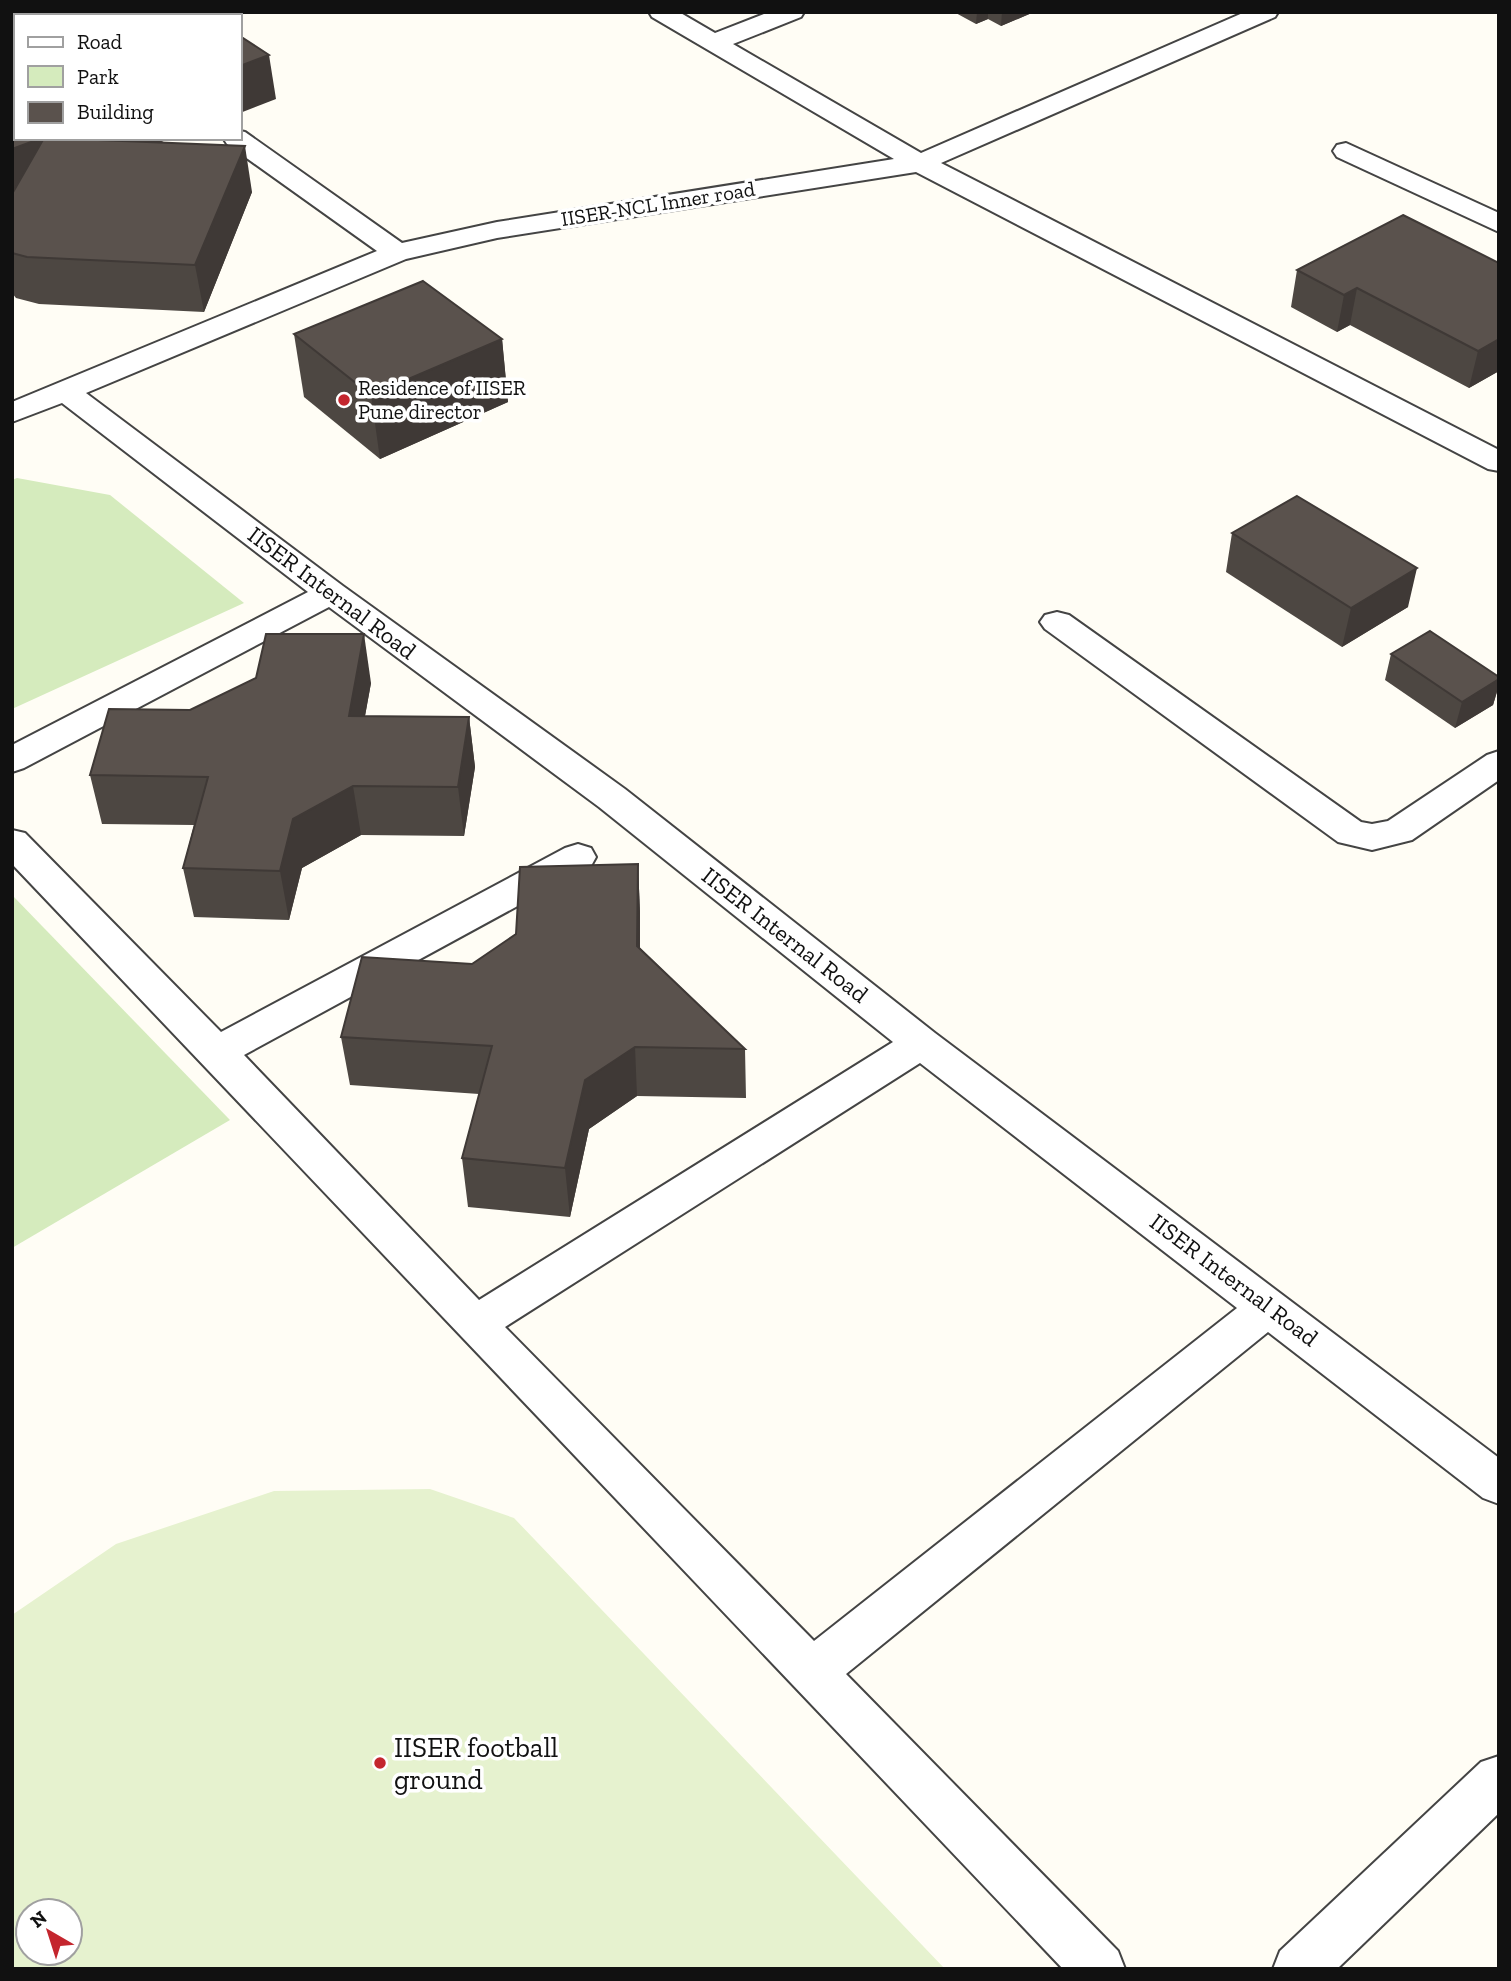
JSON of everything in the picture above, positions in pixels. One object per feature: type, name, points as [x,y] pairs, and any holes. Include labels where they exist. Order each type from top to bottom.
[{"type":"lane","points":[[661,12],[920,163],[1499,462]]},
{"type":"lane","points":[[715,42],[792,12]]},
{"type":"lane","name":"IISER-NCL Inner road","points":[[397,253],[497,230],[920,163],[1266,12]]},
{"type":"lane","points":[[239,140],[397,253]]},
{"type":"lane","points":[[1346,151],[1499,224]]},
{"type":"lane","points":[[12,413],[397,253]]},
{"type":"lane","name":"IISER Internal Road","points":[[66,392],[331,593],[612,798],[921,1043],[1499,1484]]},
{"type":"lane","points":[[12,760],[331,593]]},
{"type":"lane","points":[[1058,622],[1352,833],[1372,837],[1399,831],[1499,763]]},
{"type":"lane","points":[[12,842],[1099,1969]]},
{"type":"lane","points":[[216,1052],[578,857]]},
{"type":"lane","points":[[475,1324],[921,1043]]},
{"type":"lane","points":[[812,1672],[1269,1307]]},
{"type":"lane","points":[[1299,1969],[1499,1779]]},
{"type":"green space","points":[[17,478],[110,495],[244,603],[12,709],[12,480]]},
{"type":"green space","points":[[12,895],[230,1120],[12,1248]]},
{"type":"green space","name":"IISER football ground","points":[[430,1489],[514,1518],[945,1969],[12,1969],[12,1615],[116,1544],[274,1491]]},
{"type":"building","points":[[242,37],[269,55],[242,65]]},
{"type":"building","points":[[12,65],[14,140],[37,140],[12,149]]},
{"type":"building","points":[[43,140],[245,146],[195,265],[27,257],[12,253],[12,194]]},
{"type":"building","points":[[1403,215],[1499,263],[1499,339],[1478,351],[1357,288],[1344,295],[1297,270]]},
{"type":"building","points":[[423,281],[502,339],[371,395],[294,334]]},
{"type":"building","points":[[1297,496],[1417,568],[1351,608],[1232,533]]},
{"type":"building","points":[[1430,631],[1499,679],[1462,702],[1391,654]]},
{"type":"building","points":[[266,634],[364,634],[349,716],[469,717],[458,787],[353,786],[293,819],[280,871],[183,868],[208,777],[90,775],[109,709],[190,710],[256,678]]},
{"type":"building","points":[[638,864],[637,946],[745,1049],[635,1047],[585,1080],[565,1168],[462,1158],[492,1046],[341,1037],[362,957],[472,964],[516,934],[520,867]]},
{"type":"place","name":"Residence of IISER Pune director","points":[[344,400]]},
{"type":"place","name":"IISER football ground","points":[[380,1763]]}]
